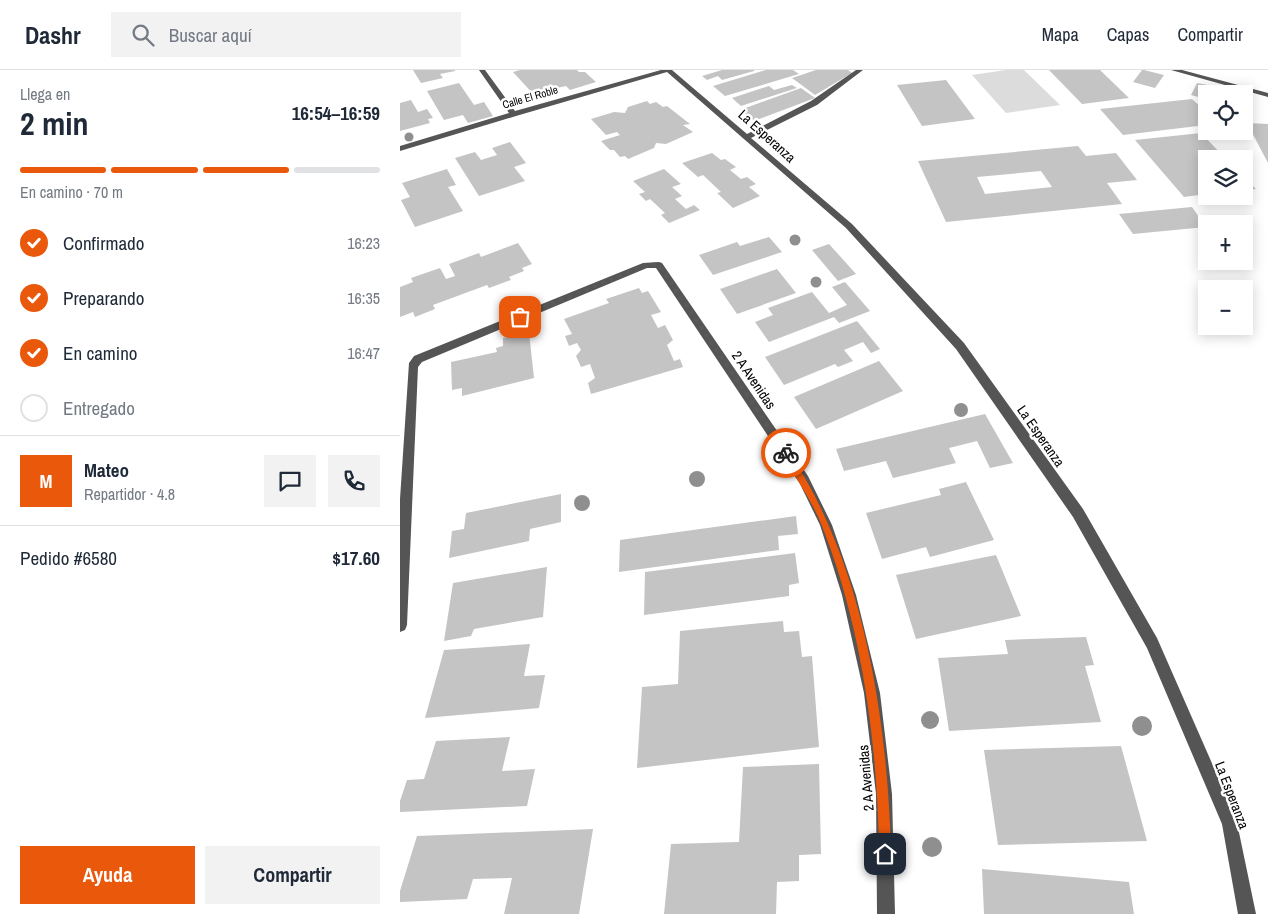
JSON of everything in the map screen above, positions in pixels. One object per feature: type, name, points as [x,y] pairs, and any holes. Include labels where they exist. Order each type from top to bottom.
[{"type":"street","points":[[482,70],[513,114]]},
{"type":"street","name":"Calle El Roble","points":[[400,149],[513,114],[668,70]]},
{"type":"street","name":"La Esperanza","points":[[668,70],[849,226],[960,346],[1078,512],[1152,643],[1230,824],[1247,914]]},
{"type":"street","points":[[746,137],[814,103],[860,70]]},
{"type":"street","points":[[1174,70],[1268,95]]},
{"type":"street","name":"2 A Avenidas","points":[[400,625],[413,366],[418,359],[646,265],[659,265],[804,480],[826,525],[849,595],[872,693],[884,794],[886,914]]},
{"type":"shaded area","points":[[1006,70],[1024,70],[1060,105],[1006,113],[972,75]]},
{"type":"building","points":[[413,70],[455,71],[440,74],[443,78],[421,83]]},
{"type":"building","points":[[520,70],[577,70],[585,72],[596,82],[570,90],[566,86],[557,88],[559,91],[536,97],[513,72]]},
{"type":"building","points":[[722,70],[754,71],[722,80],[718,76],[707,80],[702,76]]},
{"type":"building","points":[[766,70],[793,70],[799,74],[725,96],[713,86]]},
{"type":"building","points":[[816,70],[848,70],[852,73],[815,95],[792,78]]},
{"type":"building","points":[[1049,70],[1100,70],[1129,98],[1082,104]]},
{"type":"building","points":[[1142,70],[1164,75],[1155,88],[1133,82]]},
{"type":"building","points":[[946,80],[975,119],[922,126],[897,85]]},
{"type":"building","points":[[459,83],[474,105],[484,102],[493,116],[468,123],[463,115],[444,120],[427,91]]},
{"type":"building","points":[[1197,83],[1208,85],[1198,85],[1198,97],[1191,95]]},
{"type":"building","points":[[792,85],[797,88],[741,106],[732,98],[769,86],[774,90]]},
{"type":"building","points":[[801,88],[815,98],[754,121],[740,110]]},
{"type":"building","points":[[1192,99],[1198,105],[1198,126],[1123,135],[1100,109]]},
{"type":"building","points":[[411,100],[418,112],[427,109],[433,118],[428,119],[430,123],[400,131],[400,103]]},
{"type":"building","points":[[647,101],[650,104],[656,102],[663,107],[667,106],[690,124],[683,125],[693,132],[666,144],[656,143],[654,148],[628,159],[625,156],[620,157],[601,141],[620,135],[617,132],[606,135],[591,119],[614,112],[625,113],[628,107]]},
{"type":"building","points":[[1253,123],[1268,124],[1268,163],[1253,134]]},
{"type":"building","points":[[1198,133],[1198,140],[1208,140],[1217,150],[1198,150],[1198,195],[1184,197],[1135,140]]},
{"type":"building","points":[[510,142],[526,163],[514,167],[525,181],[479,196],[455,158],[475,152],[481,160],[497,155],[492,148]]},
{"type":"building","points":[[1078,146],[1086,156],[1116,153],[1137,180],[1107,183],[1122,204],[946,222],[918,161]],"holes":[[[1041,171],[1052,187],[985,194],[977,177]]]},
{"type":"building","points":[[712,153],[721,160],[725,159],[736,167],[730,170],[741,179],[747,177],[756,184],[749,187],[760,196],[733,208],[717,193],[721,192],[703,175],[698,177],[682,163]]},
{"type":"building","points":[[447,169],[456,185],[448,187],[463,211],[415,227],[401,200],[410,197],[402,183]]},
{"type":"building","points":[[664,169],[681,184],[672,187],[682,196],[675,199],[686,209],[694,205],[700,210],[669,223],[661,215],[665,213],[650,199],[646,201],[639,194],[645,192],[633,181]]},
{"type":"building","points":[[1192,207],[1198,216],[1198,228],[1133,234],[1119,214]]},
{"type":"building","points":[[769,237],[782,252],[713,275],[699,255],[737,242],[740,246]]},
{"type":"building","points":[[518,243],[532,264],[522,268],[524,271],[509,277],[511,280],[489,288],[487,285],[433,305],[435,309],[415,317],[413,312],[400,317],[400,287],[413,282],[411,278],[440,268],[446,279],[455,276],[449,264],[479,253],[481,257]]},
{"type":"building","points":[[829,244],[856,274],[838,281],[812,250]]},
{"type":"building","points":[[777,269],[796,293],[737,314],[720,289]]},
{"type":"building","points":[[845,282],[870,311],[839,323],[834,317],[769,342],[755,322],[773,315],[768,308],[812,292],[829,313],[847,305],[832,287]]},
{"type":"building","points":[[639,288],[642,293],[648,291],[661,312],[651,315],[658,328],[665,325],[673,340],[667,345],[674,361],[680,359],[683,367],[591,394],[588,383],[595,378],[590,364],[581,367],[576,356],[581,350],[577,343],[569,346],[565,336],[572,334],[564,319],[609,303],[606,299]]},
{"type":"building","points":[[857,321],[880,349],[871,353],[863,342],[844,350],[853,361],[838,367],[835,364],[784,385],[765,357]]},
{"type":"building","points":[[529,332],[534,378],[462,396],[462,388],[452,390],[451,362],[497,352],[496,348],[503,346],[503,338]]},
{"type":"building","points":[[879,361],[903,391],[816,429],[794,397]]},
{"type":"building","points":[[985,414],[1013,463],[990,468],[977,441],[949,448],[956,463],[893,478],[886,461],[844,471],[836,449]]},
{"type":"building","points":[[966,482],[994,540],[930,557],[926,547],[882,559],[866,513],[941,495],[939,489]]},
{"type":"building","points":[[561,494],[561,522],[530,529],[529,541],[449,558],[452,531],[464,529],[466,513]]},
{"type":"building","points":[[796,516],[798,534],[778,536],[779,550],[619,572],[620,540]]},
{"type":"building","points":[[795,553],[799,583],[789,585],[789,596],[644,615],[645,572]]},
{"type":"building","points":[[996,555],[1021,616],[916,639],[896,575]]},
{"type":"building","points":[[547,567],[543,617],[474,629],[471,636],[444,641],[453,583]]},
{"type":"building","points":[[783,621],[784,632],[799,631],[802,657],[812,656],[819,747],[637,768],[642,687],[678,684],[680,631]]},
{"type":"building","points":[[1086,637],[1094,665],[1085,666],[1101,722],[949,731],[938,658],[1008,654],[1005,640]]},
{"type":"building","points":[[530,644],[524,676],[545,675],[539,708],[425,718],[444,650]]},
{"type":"building","points":[[510,737],[502,771],[535,769],[527,806],[400,812],[400,801],[407,780],[424,779],[436,741]]},
{"type":"building","points":[[1121,746],[1147,841],[998,845],[984,750]]},
{"type":"building","points":[[819,764],[821,854],[799,855],[799,881],[777,882],[776,914],[664,914],[671,844],[739,842],[743,767]]},
{"type":"building","points":[[593,829],[579,914],[504,914],[512,878],[473,879],[467,899],[400,902],[400,891],[417,836]]},
{"type":"building","points":[[982,869],[1129,882],[1134,914],[984,914]]},
{"type":"way so far","points":[[520,317],[646,265],[659,265],[786,453]]},
{"type":"route","points":[[786,453],[804,480],[826,525],[849,595],[872,693],[884,794],[885,854]]}]
